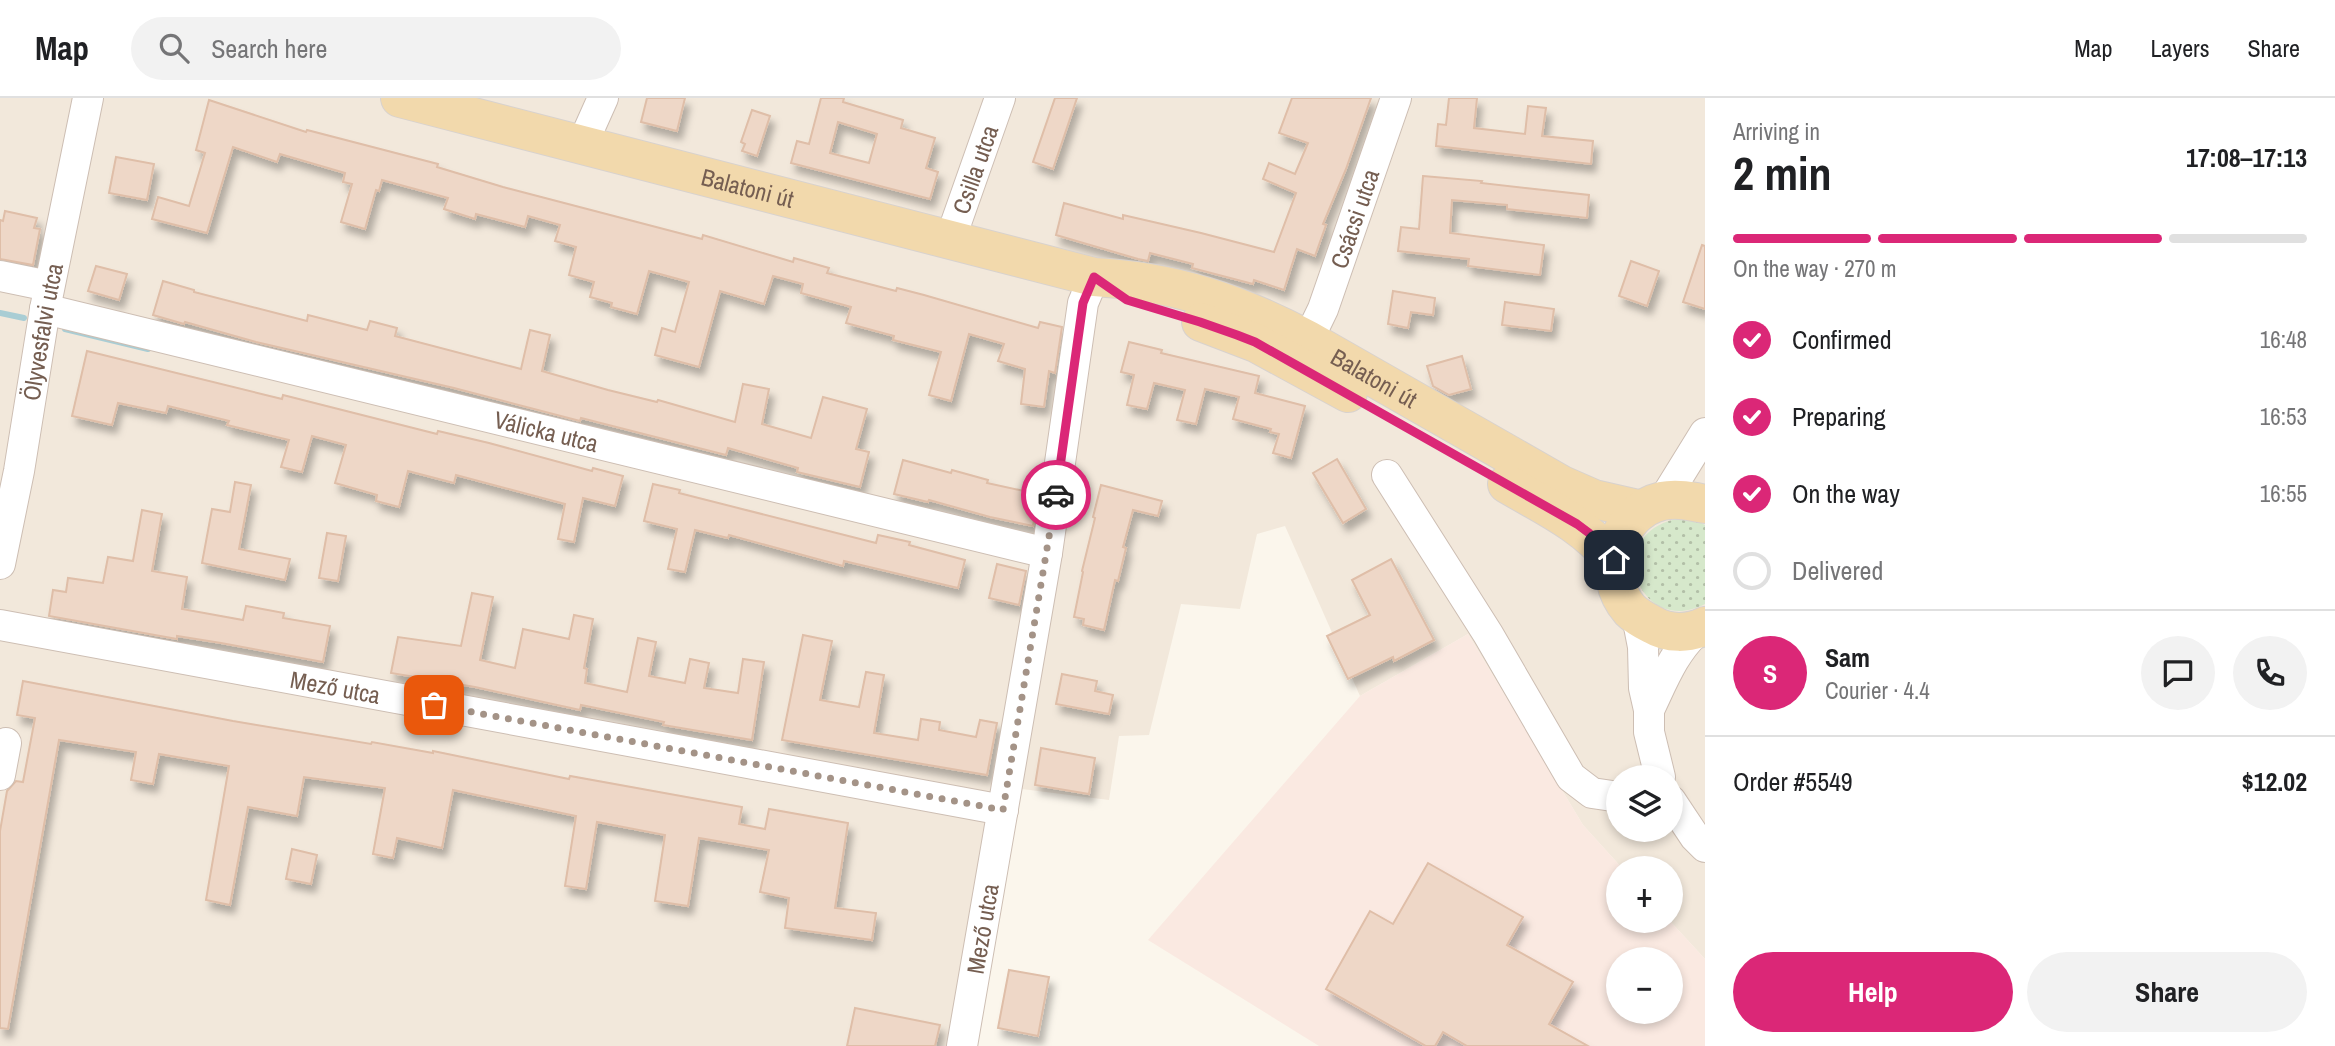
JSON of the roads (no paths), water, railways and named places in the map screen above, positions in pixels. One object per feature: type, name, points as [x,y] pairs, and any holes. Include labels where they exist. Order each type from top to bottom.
[{"type":"main road","name":"Balatoni út","points":[[400,98],[1094,277],[1132,279],[1219,300],[1266,317],[1562,485],[1594,499],[1653,506],[1685,499],[1705,504]]},
{"type":"main road","name":"Balatoni út","points":[[1094,277],[1127,300],[1200,322],[1267,349],[1577,524],[1614,560]]},
{"type":"main road","points":[[1653,506],[1631,520],[1622,532],[1614,560],[1614,577],[1620,594],[1637,616],[1660,629],[1679,632],[1702,628]]},
{"type":"street","name":"Ölyvesfalvi utca","points":[[0,564],[10,469],[88,98]]},
{"type":"street","points":[[582,145],[603,98]]},
{"type":"street","name":"Csilla utca","points":[[950,240],[1000,98]]},
{"type":"street","name":"Csácsi utca","points":[[1308,340],[1323,309],[1396,98]]},
{"type":"street","name":"Válicka utca","points":[[0,276],[47,298],[1047,553]]},
{"type":"street","name":"Mező utca","points":[[962,1046],[1047,553],[1083,303],[1094,277]]},
{"type":"street","points":[[1653,506],[1705,433]]},
{"type":"street","points":[[1387,475],[1488,634],[1571,777],[1592,793],[1606,795]]},
{"type":"street","points":[[1637,616],[1643,647],[1643,688],[1657,765]]},
{"type":"street","name":"Mező utca","points":[[0,625],[1003,810]]},
{"type":"street","points":[[1649,710],[1685,641],[1702,628]]},
{"type":"street","points":[[0,775],[6,743]]},
{"type":"street","points":[[1683,819],[1705,847]]},
{"type":"waterway","points":[[0,313],[24,318]]},
{"type":"waterway","points":[[65,329],[148,349]]}]
